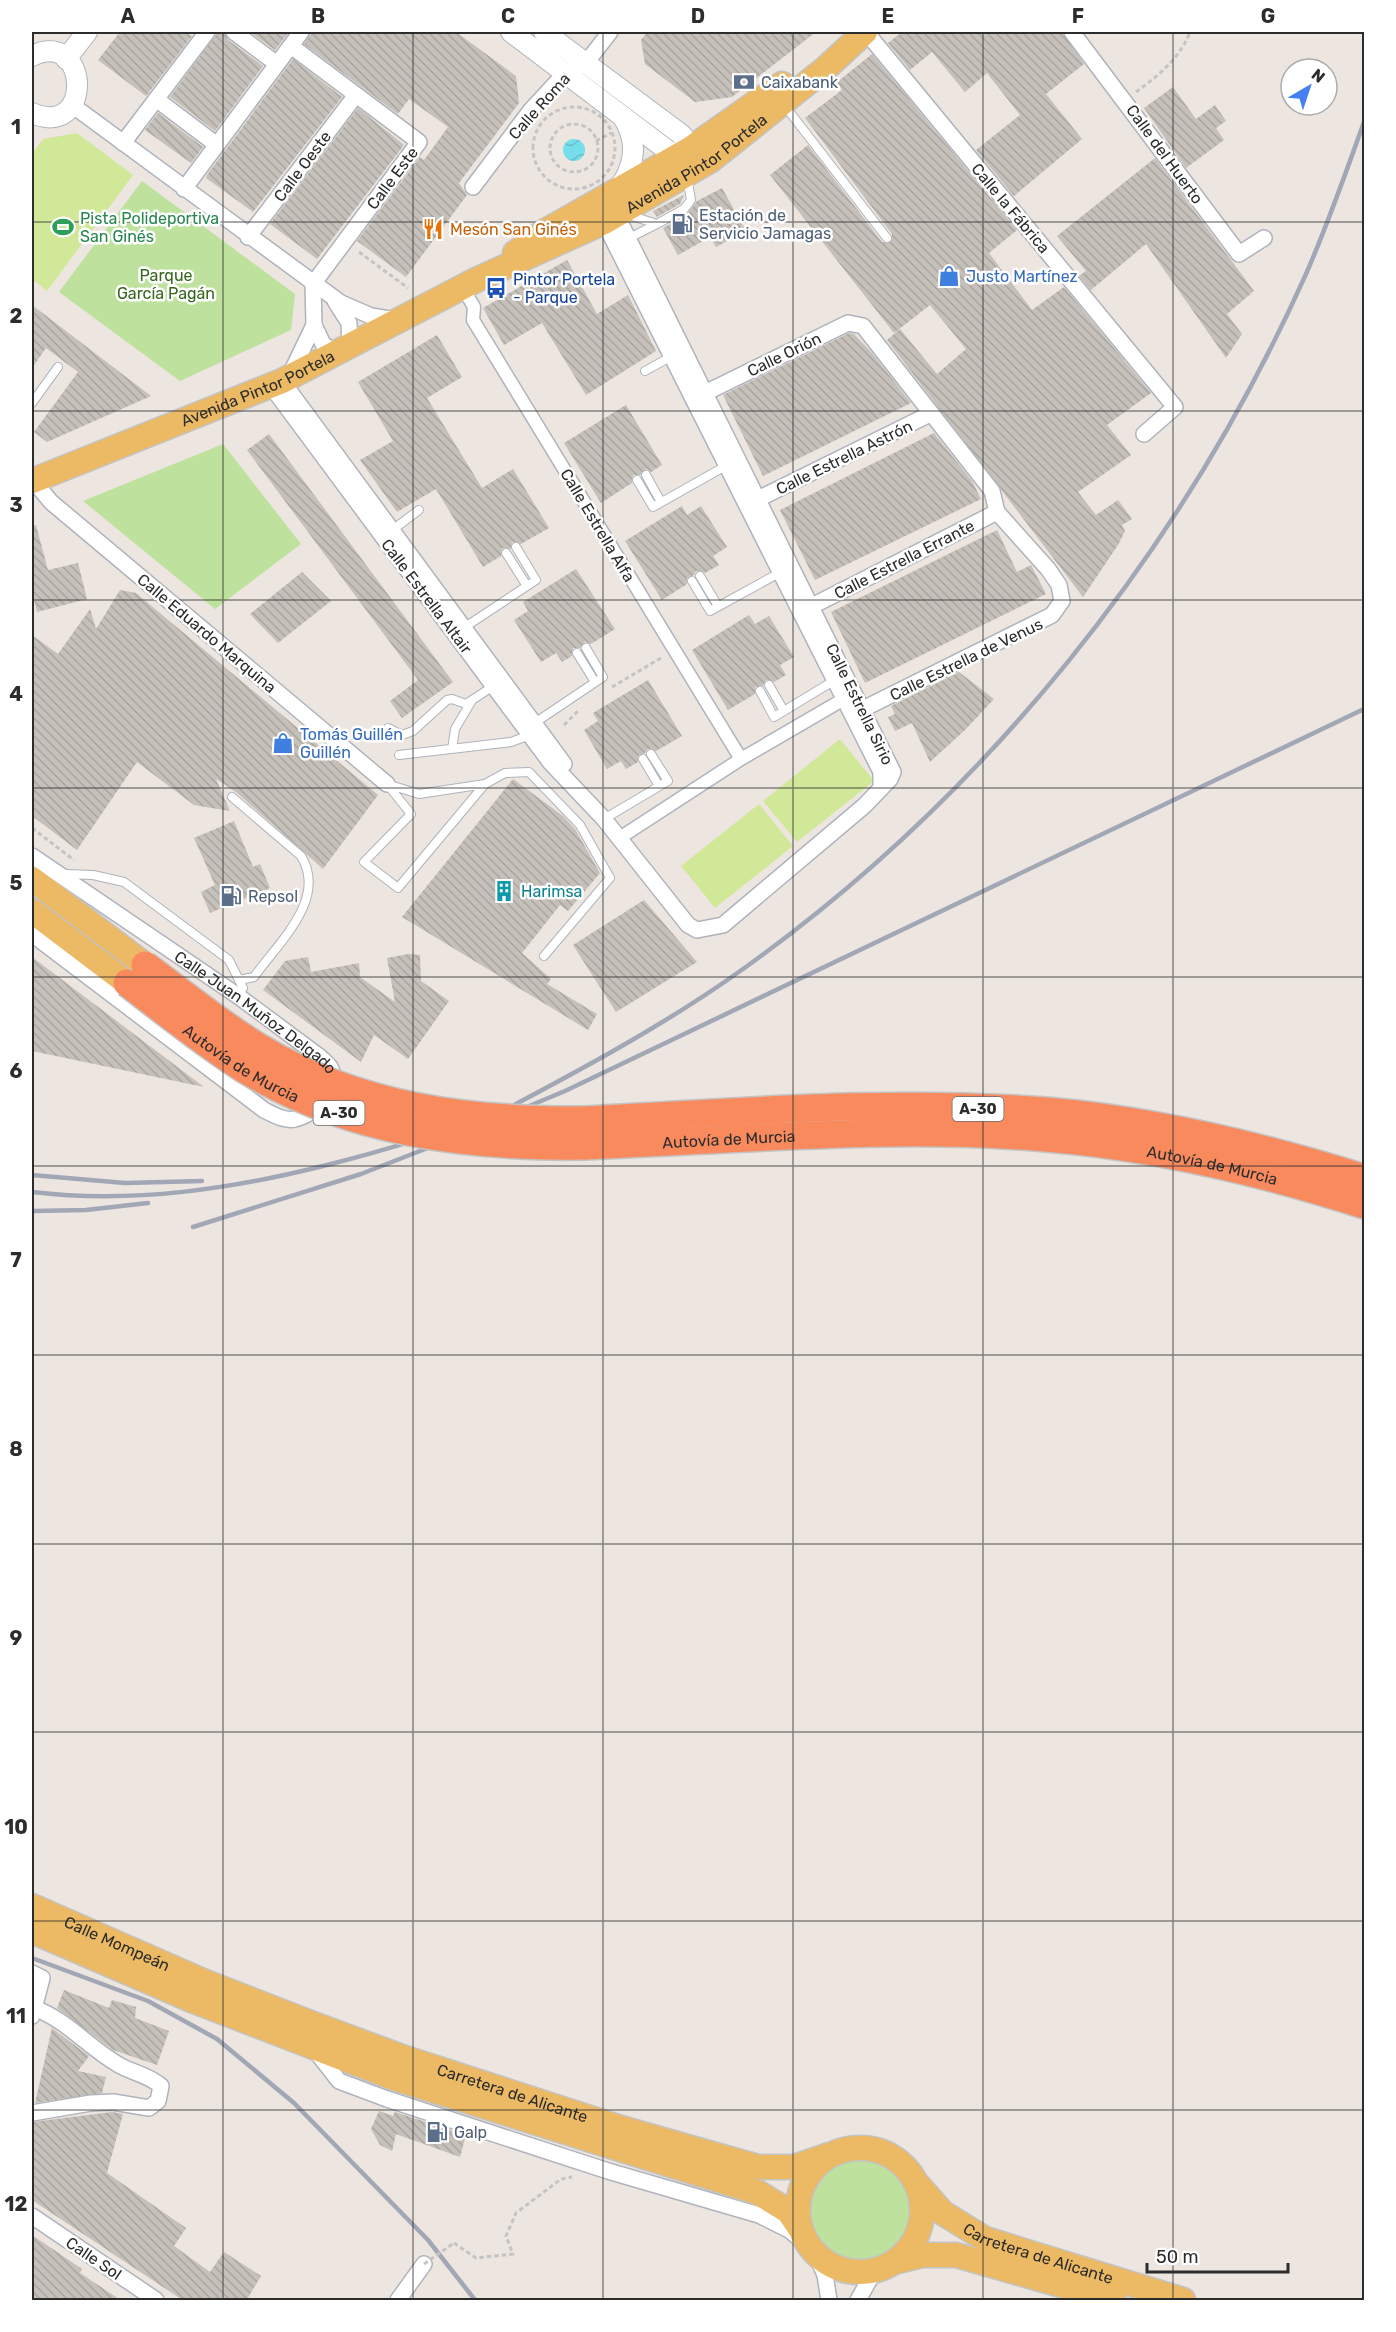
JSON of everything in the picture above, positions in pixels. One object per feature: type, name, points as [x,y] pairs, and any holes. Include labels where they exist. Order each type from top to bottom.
[{"type":"highway","name":"Autovía de Murcia","points":[[136,974],[306,1072],[370,1096],[452,1114],[565,1120],[802,1108],[1046,1111],[1102,1118],[1217,1139],[1275,1152],[1365,1178]]},
{"type":"highway","name":"Autovía de Murcia","points":[[136,974],[223,1055],[295,1096],[364,1121],[448,1140],[556,1147],[803,1134],[1044,1137],[1098,1143],[1211,1165],[1269,1178],[1365,1205]]},
{"type":"main road","name":"Avenida Pintor Portela","points":[[687,159],[711,160],[866,32]]},
{"type":"main road","name":"Avenida Pintor Portela","points":[[687,159],[818,59],[866,32]]},
{"type":"main road","points":[[617,209],[687,159]]},
{"type":"main road","name":"Avenida Pintor Portela","points":[[470,284],[544,232],[617,209]]},
{"type":"main road","name":"Avenida Pintor Portela","points":[[32,480],[281,382],[617,209]]},
{"type":"main road","name":"Calle Juan Muñoz Delgado","points":[[32,879],[136,974]]},
{"type":"main road","points":[[32,911],[136,974]]},
{"type":"main road","name":"Calle Mompeán","points":[[32,1906],[198,1991]]},
{"type":"main road","name":"Calle Mompeán","points":[[32,1931],[198,1991]]},
{"type":"main road","name":"Carretera de Alicante","points":[[198,1991],[312,2047],[474,2104],[749,2189],[783,2206],[794,2217],[809,2244]]},
{"type":"main road","name":"Carretera de Alicante","points":[[198,1991],[413,2061],[745,2164],[768,2168],[795,2167],[829,2155]]},
{"type":"main road","points":[[855,2147],[875,2149],[894,2157],[913,2176],[922,2204],[921,2223],[914,2241],[891,2264],[856,2272],[835,2267],[809,2244],[797,2209],[801,2187],[812,2169],[829,2155],[855,2147]]},
{"type":"main road","name":"Carretera de Alicante","points":[[913,2176],[943,2213],[985,2239],[1183,2301]]},
{"type":"main road","name":"Carretera de Alicante","points":[[891,2264],[923,2255],[956,2255],[1114,2301]]},
{"type":"street","points":[[66,59],[87,32]]},
{"type":"street","points":[[123,143],[204,32]]},
{"type":"street","points":[[234,32],[277,64]]},
{"type":"street","points":[[184,189],[301,32]]},
{"type":"street","points":[[511,32],[566,72],[634,142],[634,152],[617,209]]},
{"type":"street","points":[[544,32],[682,135],[687,159]]},
{"type":"street","name":"Calle Roma","points":[[473,187],[531,110],[566,72],[586,63],[610,32]]},
{"type":"street","name":"Calle la Fábrica","points":[[866,32],[1175,407],[1143,434]]},
{"type":"street","name":"Calle del Huerto","points":[[1072,32],[1239,254],[1264,238]]},
{"type":"street","name":"Calle Este","points":[[291,46],[419,142],[312,284]]},
{"type":"street","points":[[32,56],[44,52],[54,53],[66,59],[77,73],[79,82],[78,93],[72,105],[59,115],[49,117],[32,113]]},
{"type":"street","name":"Calle Oeste","points":[[248,237],[356,94]]},
{"type":"street","points":[[156,99],[217,145]]},
{"type":"street","points":[[72,105],[340,303],[371,316],[402,320]]},
{"type":"street","points":[[617,124],[687,159]]},
{"type":"street","name":"Calle Estrella Sirio","points":[[617,209],[678,352],[840,678],[863,709],[891,763],[893,772],[881,788]]},
{"type":"street","name":"Calle Estrella Sirio","points":[[617,209],[678,352],[705,393],[733,462],[758,499],[786,569],[812,606],[840,678],[843,699],[881,772],[881,788]]},
{"type":"street","points":[[312,284],[314,325],[323,344],[343,351],[349,323],[344,313],[326,292]]},
{"type":"street","name":"Calle Estrella Alfa","points":[[470,284],[474,307],[473,320],[741,759]]},
{"type":"street","name":"Calle Orión","points":[[705,393],[848,323],[863,326],[930,414]]},
{"type":"street","points":[[281,382],[314,325]]},
{"type":"street","name":"Calle Estrella Altair","points":[[281,382],[387,533],[533,729],[550,762],[604,819],[688,925],[697,930],[723,925],[864,806],[881,788]]},
{"type":"street","points":[[930,414],[992,491],[997,512]]},
{"type":"street","name":"Calle Estrella Astrón","points":[[758,499],[930,414]]},
{"type":"street","name":"Calle Eduardo Marquina","points":[[32,480],[51,502],[387,784]]},
{"type":"street","name":"Calle Estrella de Venus","points":[[863,709],[1052,615],[1062,601],[1062,595],[1048,569],[997,512]]},
{"type":"street","name":"Calle Estrella Errante","points":[[812,606],[997,512]]},
{"type":"street","points":[[618,839],[741,759],[843,699]]},
{"type":"street","name":"Calle Juan Muñoz Delgado","points":[[32,856],[55,874],[238,996],[331,1068],[333,1078],[328,1094],[316,1111],[294,1119],[279,1118],[264,1110],[32,934]]},
{"type":"street","points":[[32,2113],[91,2103],[113,2102],[149,2108],[158,2101],[161,2086],[156,2081],[119,2065],[49,2014],[33,2013],[37,1976]]},
{"type":"street","points":[[312,2047],[339,2081],[457,2123],[608,2171],[759,2215],[789,2230],[809,2244],[825,2275],[829,2301]]},
{"type":"street","name":"Calle Sol","points":[[32,2216],[156,2301]]},
{"type":"street","points":[[398,2301],[424,2264]]},
{"type":"street","points":[[858,2301],[871,2277],[891,2264]]},
{"type":"lane","points":[[779,106],[886,238]]},
{"type":"lane","points":[[628,238],[684,209],[691,200],[687,159]]},
{"type":"lane","points":[[617,209],[657,225]]},
{"type":"lane","points":[[645,371],[678,352]]},
{"type":"lane","points":[[32,403],[58,367]]},
{"type":"lane","points":[[638,480],[653,507],[733,462]]},
{"type":"lane","points":[[646,475],[661,502]]},
{"type":"lane","points":[[387,533],[419,510]]},
{"type":"lane","points":[[460,631],[536,580],[516,548]]},
{"type":"lane","points":[[506,553],[527,586]]},
{"type":"lane","points":[[692,581],[710,611],[786,569]]},
{"type":"lane","points":[[700,576],[718,606]]},
{"type":"lane","points":[[399,755],[512,742],[603,677],[585,648]]},
{"type":"lane","points":[[578,653],[595,682]]},
{"type":"lane","points":[[760,691],[774,717],[840,678]]},
{"type":"lane","points":[[452,749],[455,729],[471,702],[497,681]]},
{"type":"lane","points":[[769,686],[784,711]]},
{"type":"lane","points":[[388,728],[402,735],[413,731],[447,700],[471,702]]},
{"type":"lane","points":[[604,819],[668,781],[651,754]]},
{"type":"lane","points":[[643,759],[659,786]]},
{"type":"lane","points":[[387,784],[419,794],[485,784],[505,773],[529,772],[580,825],[610,878],[544,956]]},
{"type":"lane","points":[[387,784],[411,814],[364,862],[398,888],[485,784]]},
{"type":"lane","points":[[232,797],[301,856],[308,868],[310,887],[306,904],[254,977],[239,980]]},
{"type":"lane","points":[[55,874],[93,875],[124,882],[229,960],[243,988],[238,996]]},
{"type":"path","points":[[1125,100],[1161,74],[1186,42],[1190,32]]},
{"type":"path","points":[[585,108],[617,124],[612,165],[598,182],[588,187],[564,188],[552,183],[542,174],[533,149],[537,129],[550,115],[561,109],[585,108]]},
{"type":"path","points":[[573,124],[588,129],[596,141],[596,155],[593,162],[581,171],[574,172],[560,168],[551,156],[551,141],[559,129],[566,125],[573,124]]},
{"type":"path","points":[[596,141],[617,124]]},
{"type":"path","points":[[353,248],[408,288]]},
{"type":"path","points":[[605,692],[674,650]]},
{"type":"path","points":[[564,725],[585,704]]},
{"type":"path","points":[[32,828],[74,861]]},
{"type":"path","points":[[424,2264],[454,2243],[476,2258],[513,2254],[506,2236],[516,2213],[561,2180],[608,2171]]},
{"type":"green space","name":"Pista Polideportiva San Ginés","points":[[77,133],[133,175],[47,291],[32,279],[32,154],[43,139]]},
{"type":"green space","name":"Parque García Pagán","points":[[142,181],[295,294],[291,330],[180,381],[59,292]]},
{"type":"green space","points":[[223,444],[301,544],[215,609],[83,501]]},
{"type":"green space","points":[[840,739],[874,781],[797,842],[763,801]]},
{"type":"green space","points":[[759,804],[793,846],[715,908],[681,866]]},
{"type":"green space","points":[[860,2148],[884,2152],[903,2166],[917,2185],[921,2209],[917,2233],[903,2252],[884,2266],[860,2270],[836,2266],[817,2252],[803,2233],[799,2209],[803,2185],[817,2166],[836,2152]]},
{"type":"water","points":[[574,139],[582,142],[585,150],[582,158],[574,161],[566,158],[563,150],[566,142]]},
{"type":"building","points":[[120,32],[185,32],[192,36],[146,96],[98,60]]},
{"type":"building","points":[[218,32],[224,32],[228,40],[263,66],[215,131],[170,97]]},
{"type":"building","points":[[250,32],[289,32],[275,50]]},
{"type":"building","points":[[456,32],[516,76],[519,103],[459,183],[467,195],[406,277],[357,241],[420,157],[424,160],[448,127],[409,99],[398,114],[304,44],[311,33]]},
{"type":"building","points":[[647,32],[816,32],[732,97],[695,102],[645,64],[641,40]]},
{"type":"building","points":[[902,32],[1062,32],[1084,64],[1046,94],[1082,139],[1014,196],[976,150],[1020,115],[987,73],[965,92],[932,52],[910,70],[888,43]]},
{"type":"building","points":[[872,54],[1017,230],[989,253],[1032,310],[1064,287],[1151,393],[1107,425],[1131,455],[1078,492],[1096,515],[1118,500],[1132,519],[1122,525],[1125,531],[1118,545],[1083,597],[887,340],[900,329],[937,374],[966,349],[930,305],[894,333],[770,175],[808,145],[882,242],[891,242],[892,234],[805,118],[842,90],[836,83]]},
{"type":"building","points":[[293,59],[342,97],[253,212],[206,178]]},
{"type":"building","points":[[1173,87],[1196,119],[1215,105],[1226,121],[1216,128],[1224,140],[1186,168],[1144,108]]},
{"type":"building","points":[[358,108],[404,145],[317,259],[270,224]]},
{"type":"building","points":[[158,113],[203,147],[191,163],[145,130]]},
{"type":"building","points":[[1155,158],[1254,291],[1227,314],[1242,334],[1226,358],[1146,244],[1091,290],[1079,276],[1086,271],[1057,236]]},
{"type":"building","points":[[722,188],[746,231],[716,247],[710,237],[678,255],[663,228],[687,214],[697,201]]},
{"type":"building","points":[[684,195],[680,204],[657,217],[653,211]]},
{"type":"building","points":[[567,260],[597,314],[628,295],[656,351],[586,395],[542,323],[504,345],[483,308]]},
{"type":"building","points":[[32,305],[151,396],[47,442],[34,432],[78,372],[46,348],[32,368]]},
{"type":"building","points":[[849,333],[854,334],[872,353],[911,403],[763,476],[723,395]]},
{"type":"building","points":[[437,335],[462,377],[427,398],[482,488],[513,469],[549,528],[521,544],[512,542],[511,549],[502,548],[501,556],[483,567],[436,489],[397,512],[360,460],[393,441],[358,382]]},
{"type":"building","points":[[626,405],[662,465],[651,472],[646,469],[640,475],[633,475],[632,483],[601,503],[564,443]]},
{"type":"building","points":[[934,433],[972,481],[981,499],[815,580],[780,510]]},
{"type":"building","points":[[269,434],[453,682],[402,718],[390,701],[418,680],[247,450]]},
{"type":"building","points":[[682,506],[687,515],[701,506],[727,547],[713,556],[719,565],[705,573],[696,571],[694,575],[687,578],[687,584],[662,600],[625,541]]},
{"type":"building","points":[[36,525],[48,570],[78,563],[87,599],[37,612],[32,592],[32,526]]},
{"type":"building","points":[[997,530],[1017,572],[1031,565],[1046,594],[865,683],[831,612]]},
{"type":"building","points":[[576,569],[615,629],[591,644],[585,642],[580,648],[573,648],[572,656],[562,662],[556,653],[541,662],[514,620],[528,611],[523,602]]},
{"type":"building","points":[[302,572],[331,601],[278,643],[250,614]]},
{"type":"building","points":[[120,590],[136,593],[378,795],[323,869],[236,792],[216,779],[230,811],[194,805],[137,762],[77,850],[32,816],[32,635],[58,654],[90,609],[96,629]]},
{"type":"building","points":[[749,615],[755,624],[769,616],[794,657],[780,665],[786,675],[774,682],[766,680],[763,686],[755,687],[755,694],[728,710],[692,650]]},
{"type":"building","points":[[959,672],[994,699],[930,762],[912,723],[895,731],[888,717],[895,714],[891,706]]},
{"type":"building","points":[[648,680],[682,736],[656,751],[648,749],[638,756],[638,762],[626,769],[621,761],[607,769],[584,730],[598,721],[593,713]]},
{"type":"building","name":"Harimsa","points":[[513,779],[563,816],[575,829],[600,873],[568,911],[560,905],[522,953],[551,979],[547,984],[597,1014],[588,1030],[402,917]]},
{"type":"building","points":[[234,821],[253,867],[260,864],[270,888],[210,913],[201,892],[215,885],[194,838]]},
{"type":"building","points":[[644,900],[697,962],[616,1012],[573,945]]},
{"type":"building","points":[[408,954],[420,955],[421,981],[449,1001],[408,1059],[374,1035],[361,1062],[263,990],[285,961],[308,957],[311,972],[359,963],[360,977],[395,1002],[387,958]]},
{"type":"building","points":[[32,957],[204,1087],[32,1051]]},
{"type":"building","points":[[64,1990],[109,2008],[112,2000],[136,2007],[135,2018],[169,2031],[157,2065],[113,2050],[57,2008]]},
{"type":"building","points":[[52,2028],[89,2056],[78,2071],[106,2077],[102,2093],[35,2103]]},
{"type":"building","points":[[379,2111],[393,2116],[395,2112],[466,2135],[460,2157],[396,2134],[392,2151],[380,2145],[371,2129]]},
{"type":"building","points":[[112,2112],[123,2114],[107,2173],[186,2228],[174,2246],[210,2272],[224,2252],[261,2276],[246,2301],[184,2301],[32,2200],[32,2122]]},
{"type":"building","points":[[32,2235],[82,2269],[80,2273],[122,2301],[32,2301]]},
{"type":"railway","points":[[448,1140],[631,1041],[736,974],[827,905],[913,829],[993,748],[1068,662],[1137,571],[1200,475],[1256,376],[1306,274],[1364,122]]},
{"type":"railway","points":[[522,1109],[565,1091],[1364,709]]},
{"type":"railway","points":[[32,1192],[70,1195],[145,1195],[257,1181],[384,1150],[471,1120]]},
{"type":"railway","points":[[193,1227],[361,1174],[456,1137]]},
{"type":"railway","points":[[32,1175],[125,1183],[202,1181]]},
{"type":"railway","points":[[32,1211],[86,1210],[148,1203]]},
{"type":"railway","points":[[32,1958],[148,2001],[217,2039],[294,2103],[428,2240],[475,2300]]},
{"type":"place","name":"Caixabank","points":[[744,82]]},
{"type":"place","name":"Estación de Servicio Jamagas","points":[[682,224]]},
{"type":"place","name":"Pista Polideportiva San Ginés","points":[[63,227]]},
{"type":"place","name":"Mesón San Ginés","points":[[433,229]]},
{"type":"place","name":"Justo Martínez","points":[[949,276]]},
{"type":"place","name":"Pintor Portela - Parque","points":[[496,288]]},
{"type":"place","name":"Tomás Guillén Guillén","points":[[283,743]]},
{"type":"place","name":"Harimsa","points":[[504,891]]},
{"type":"place","name":"Repsol","points":[[231,896]]},
{"type":"place","name":"Galp","points":[[437,2132]]}]
